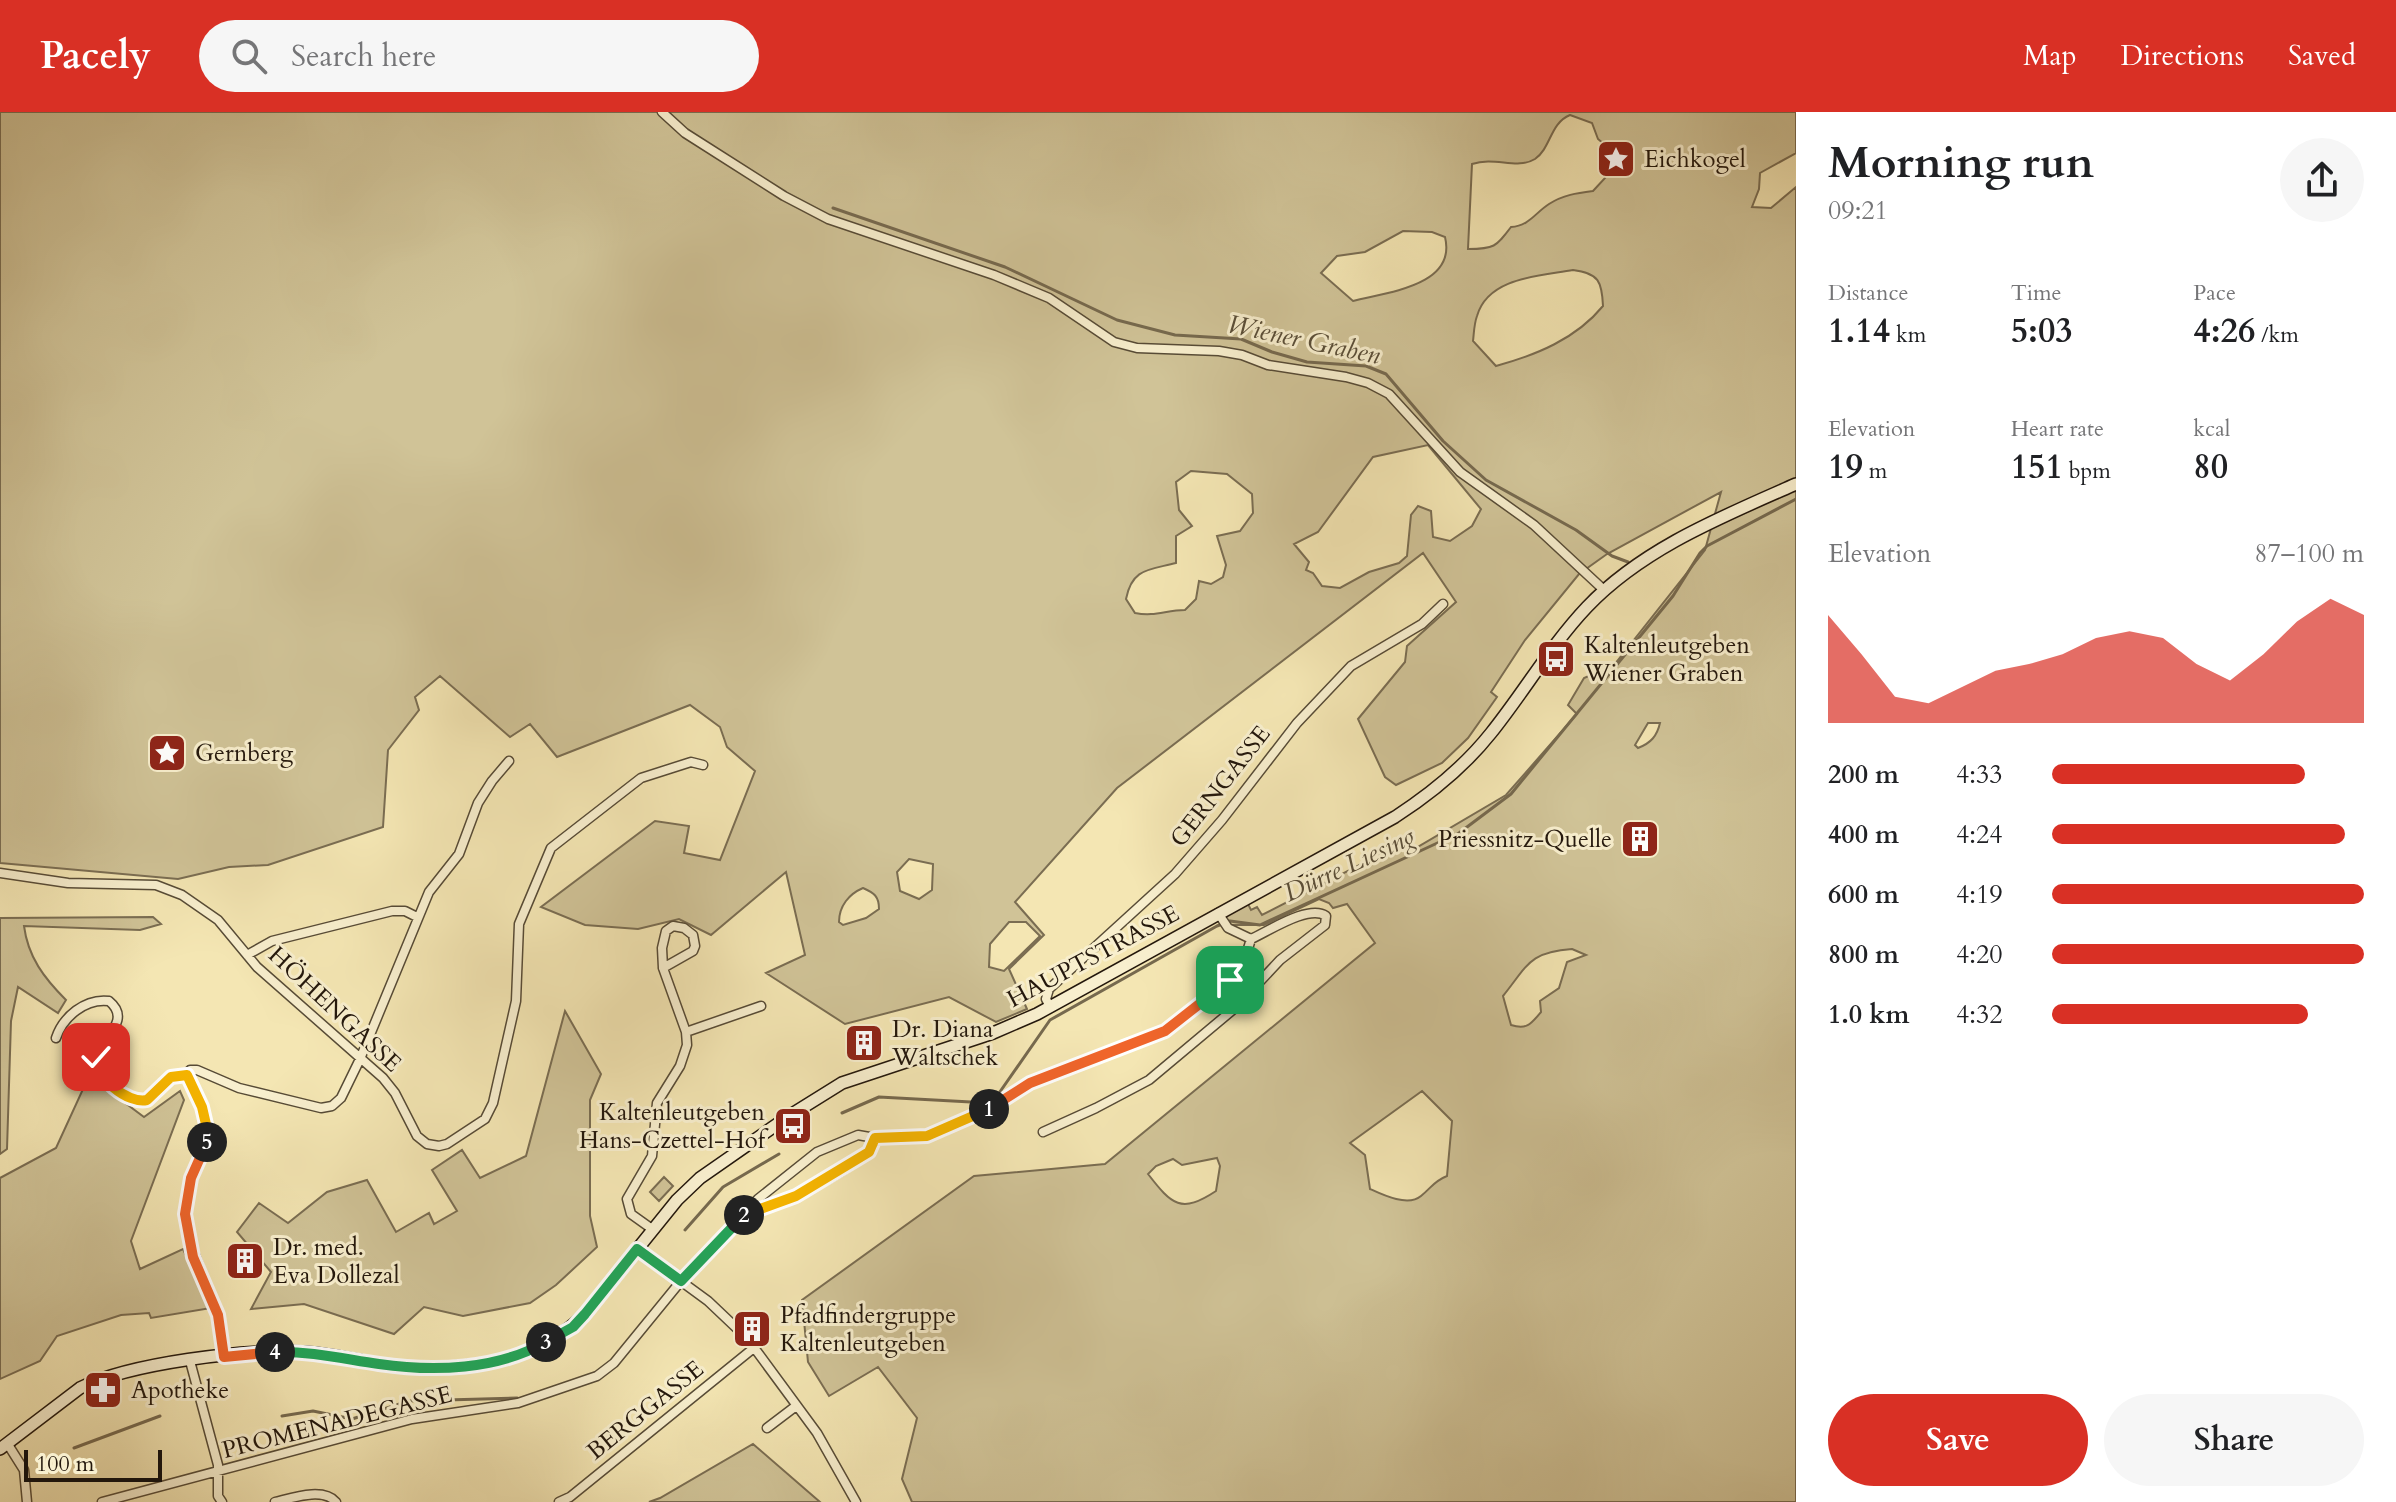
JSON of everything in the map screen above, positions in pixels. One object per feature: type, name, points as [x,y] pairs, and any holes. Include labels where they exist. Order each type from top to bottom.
[{"type":"main road","name":"HAUPTSTRASSE","points":[[4,1446],[69,1396],[95,1381],[138,1369],[224,1357],[303,1352],[419,1368],[504,1359],[535,1348],[573,1327],[652,1229],[700,1178],[842,1083],[993,1033],[1050,1007],[1395,817],[1452,776],[1491,734],[1572,623],[1605,591],[1636,566],[1715,521],[1796,484]]},
{"type":"street","points":[[662,112],[685,133],[784,196],[828,219],[1036,292],[1114,342],[1137,348],[1219,351],[1242,355],[1268,365],[1368,383],[1389,394],[1460,472],[1534,525],[1605,591]]},
{"type":"street","name":"GERNGASSE","points":[[1050,1007],[1046,999],[1049,989],[1175,874],[1222,820],[1297,723],[1351,666],[1422,624],[1443,604]]},
{"type":"street","points":[[56,1038],[66,1019],[85,1004],[109,1001],[117,1011],[118,1020],[96,1054],[96,1065],[102,1076],[131,1100],[141,1102],[150,1099],[171,1077],[187,1075],[196,1069],[239,1088],[286,1101],[327,1108],[339,1101],[360,1059],[429,892],[459,854],[478,803],[509,761]]},
{"type":"street","name":"HÖHENGASSE","points":[[0,873],[68,883],[149,884],[182,895],[218,920],[257,967],[390,1085],[417,1136],[427,1144],[439,1146],[485,1119],[493,1103],[516,1001],[519,924],[551,848],[641,778],[691,762],[703,765]]},
{"type":"street","points":[[247,955],[272,941],[397,910],[417,917]]},
{"type":"street","points":[[1043,1132],[1149,1080],[1235,1008],[1280,960],[1325,925],[1326,916],[1320,911],[1308,913],[1251,939],[1228,928],[1220,916]]},
{"type":"street","points":[[652,1229],[631,1214],[627,1199],[654,1150],[657,1103],[680,1066],[687,1045],[686,1032],[663,968],[662,948],[666,931],[673,926],[684,928],[693,935],[693,951],[663,968]]},
{"type":"street","name":"PROMENADEGASSE","points":[[102,1502],[412,1419],[518,1403],[588,1380],[614,1363],[681,1281],[746,1212],[817,1152],[858,1135],[913,1138],[943,1131],[994,1106],[1030,1083],[1165,1031],[1230,980],[1246,955],[1251,939]]},
{"type":"street","points":[[686,1032],[761,1006]]},
{"type":"street","points":[[187,1075],[199,1100],[208,1136],[186,1198],[187,1227],[193,1257],[218,1315],[224,1357]]},
{"type":"street","points":[[746,1212],[796,1196],[869,1152],[875,1138]]},
{"type":"street","points":[[637,1249],[720,1311],[755,1347],[817,1433],[856,1502]]},
{"type":"street","name":"BERGGASSE","points":[[559,1502],[570,1497],[755,1347]]},
{"type":"street","points":[[190,1361],[218,1471],[218,1495],[222,1502]]},
{"type":"street","points":[[767,1428],[796,1406]]},
{"type":"street","points":[[4,1446],[24,1470],[27,1502]]},
{"type":"street","points":[[275,1502],[322,1495],[331,1496],[336,1502]]},
{"type":"shaded area","points":[[0,112],[1796,112],[1796,153],[1760,173],[1759,189],[1752,207],[1771,208],[1796,187],[1796,1502],[912,1502],[902,1479],[917,1418],[878,1367],[829,1396],[808,1362],[802,1300],[974,1176],[1105,1164],[1375,943],[1347,904],[1333,908],[1319,899],[1264,925],[1230,925],[1224,916],[1248,904],[1251,910],[1257,907],[1262,915],[1404,842],[1409,852],[1506,795],[1577,714],[1568,705],[1584,678],[1614,665],[1705,550],[1721,492],[1607,554],[1579,574],[1525,640],[1491,692],[1497,697],[1468,738],[1442,763],[1396,785],[1385,777],[1358,719],[1405,662],[1407,646],[1456,602],[1423,553],[1117,788],[1015,902],[1044,935],[1009,969],[1027,1009],[996,1022],[949,997],[845,1024],[766,973],[805,955],[786,872],[711,935],[679,919],[638,929],[585,925],[541,907],[655,821],[689,826],[684,853],[720,860],[755,771],[727,747],[720,727],[690,705],[557,757],[530,724],[510,737],[440,676],[415,697],[419,710],[388,750],[383,827],[268,865],[229,867],[178,879],[0,863]],"holes":[[[1570,115],[1592,123],[1598,139],[1612,151],[1605,165],[1606,177],[1593,191],[1560,198],[1527,222],[1511,227],[1494,246],[1468,249],[1472,164],[1489,161],[1521,163],[1535,159],[1558,124]],[[1403,231],[1432,232],[1445,237],[1446,253],[1440,266],[1430,276],[1400,290],[1353,301],[1321,273],[1337,256],[1365,252]],[[1573,270],[1594,276],[1602,291],[1603,306],[1568,337],[1526,357],[1496,366],[1473,341],[1477,316],[1492,293],[1531,277]],[[1428,445],[1481,509],[1472,526],[1450,541],[1433,537],[1431,511],[1418,506],[1411,515],[1407,556],[1399,563],[1369,572],[1340,588],[1322,586],[1313,573],[1306,570],[1309,562],[1294,544],[1318,532],[1373,457]],[[1191,471],[1227,474],[1252,494],[1253,513],[1240,531],[1217,536],[1226,565],[1223,577],[1211,584],[1199,581],[1196,599],[1185,610],[1135,613],[1126,599],[1133,581],[1150,569],[1176,563],[1176,536],[1192,526],[1179,510],[1176,482]],[[1648,723],[1660,723],[1653,738],[1638,748],[1635,745]],[[909,859],[933,864],[932,890],[919,899],[900,891],[897,872]],[[863,888],[870,892],[877,898],[879,909],[866,918],[843,925],[839,922],[841,911],[853,894]],[[1009,922],[1026,922],[1040,936],[1004,971],[989,967],[990,944]],[[1572,949],[1586,955],[1567,962],[1559,988],[1540,1001],[1541,1012],[1531,1023],[1521,1027],[1511,1025],[1503,996],[1524,968],[1538,957]],[[1422,1091],[1452,1121],[1447,1176],[1416,1199],[1396,1199],[1370,1189],[1365,1155],[1350,1143]],[[1217,1158],[1220,1166],[1216,1191],[1194,1202],[1178,1203],[1164,1193],[1148,1174],[1156,1166],[1173,1159],[1182,1165]]]},
{"type":"shaded area","points":[[153,917],[161,924],[140,930],[24,926],[29,948],[38,966],[66,1000],[58,1013],[18,987],[11,1021],[7,1149],[0,1154],[0,918]]},
{"type":"shaded area","points":[[565,1011],[601,1074],[590,1100],[590,1216],[597,1247],[556,1285],[530,1303],[463,1316],[424,1307],[394,1334],[304,1304],[251,1309],[271,1272],[237,1232],[259,1203],[288,1223],[327,1192],[367,1180],[396,1232],[429,1213],[434,1224],[457,1211],[432,1170],[462,1150],[480,1178],[526,1156]]},
{"type":"shaded area","points":[[89,1076],[144,1117],[180,1091],[184,1100],[131,1241],[140,1269],[183,1249],[211,1308],[151,1318],[149,1313],[121,1315],[57,1336],[40,1361],[0,1379],[0,1178],[56,1148]]},
{"type":"shaded area","points":[[664,1177],[673,1186],[659,1201],[650,1192]]},
{"type":"shaded area","points":[[753,1444],[820,1502],[649,1502],[660,1498]]},
{"type":"waterway","name":"Wiener Graben","points":[[833,208],[1005,267],[1117,320],[1175,335],[1241,339],[1307,362],[1366,366],[1386,374],[1443,441],[1486,480],[1576,530],[1612,556],[1628,562]]},
{"type":"waterway","name":"Dürre Liesing","points":[[842,1113],[879,1097],[971,1102],[997,1096],[1050,1020],[1217,926],[1230,921],[1260,925],[1459,833],[1511,794],[1673,596],[1707,546],[1796,499]]},
{"type":"waterway","name":"Dürre Liesing","points":[[685,1230],[723,1187],[779,1154]]},
{"type":"waterway","name":"Dürre Liesing","points":[[282,1416],[313,1411],[352,1419],[409,1401],[517,1398]]},
{"type":"waterway","name":"Dürre Liesing","points":[[74,1448],[160,1416]]},
{"type":"place","name":"Eichkogel","points":[[1616,159]]},
{"type":"place","name":"Kaltenleutgeben Wiener Graben","points":[[1556,659]]},
{"type":"place","name":"Gernberg","points":[[167,753]]},
{"type":"place","name":"Priessnitz-Quelle","points":[[1640,839]]},
{"type":"place","name":"Dr. Diana Waltschek","points":[[864,1043]]},
{"type":"place","name":"Kaltenleutgeben Hans-Czettel-Hof","points":[[793,1126]]},
{"type":"place","name":"Dr. med. Eva Dollezal","points":[[245,1261]]},
{"type":"place","name":"Pfadfindergruppe Kaltenleutgeben","points":[[752,1329]]},
{"type":"place","name":"Apotheke","points":[[103,1390]]},
{"type":"route","points":[[96,1057],[99,1073],[131,1100],[141,1102],[150,1099],[169,1079],[180,1074],[187,1075],[199,1100],[208,1133],[191,1178],[185,1214],[193,1257],[218,1315],[224,1357],[303,1352],[419,1368],[469,1365],[521,1354],[573,1327],[637,1249],[681,1281],[746,1212],[796,1196],[869,1152],[875,1138],[913,1138],[943,1131],[994,1106],[1030,1083],[1165,1031],[1230,980]]}]
